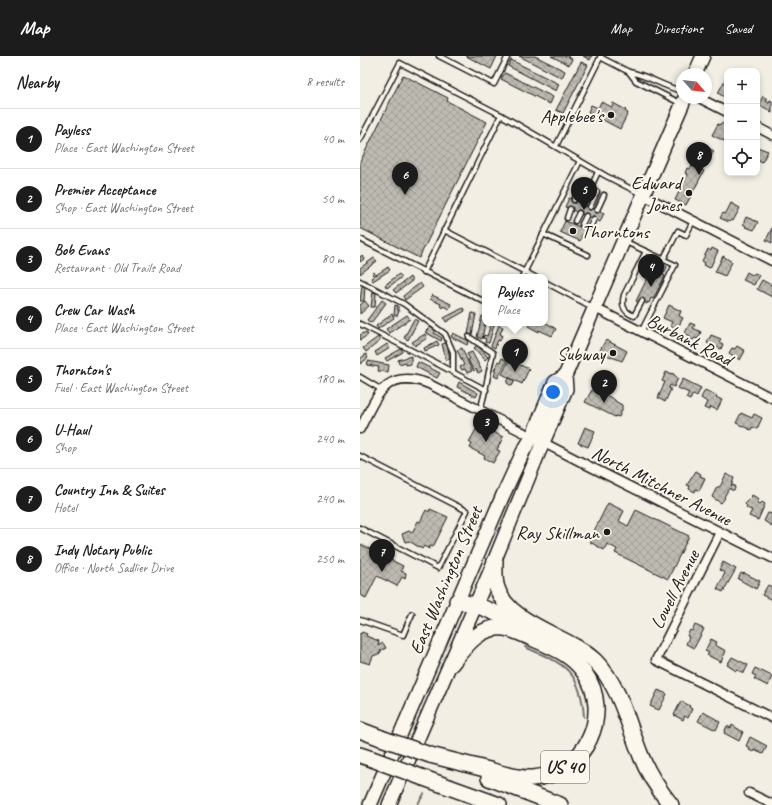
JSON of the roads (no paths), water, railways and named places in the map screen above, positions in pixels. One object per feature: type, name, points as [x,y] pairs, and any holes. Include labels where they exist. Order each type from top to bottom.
[{"type":"highway","points":[[495,561],[494,577],[497,588],[506,604],[514,613],[588,655],[608,678],[621,703],[644,762],[656,784],[671,805]]},
{"type":"highway","points":[[457,601],[509,629]]},
{"type":"highway","points":[[474,609],[557,638]]},
{"type":"highway","name":"US 40","points":[[430,755],[511,775],[532,778],[561,770],[577,758],[585,749],[593,732],[596,716],[594,694],[587,676],[578,664],[566,654],[509,629],[497,628],[479,634],[469,641],[451,664]]},
{"type":"highway","points":[[360,730],[560,805]]},
{"type":"highway","points":[[366,757],[499,805]]},
{"type":"highway","points":[[421,777],[481,805]]},
{"type":"main road","points":[[698,68],[703,56]]},
{"type":"main road","name":"East Washington Street","points":[[389,805],[495,561],[538,440],[566,389],[565,376],[681,104]]},
{"type":"main road","name":"East Washington Street","points":[[370,805],[507,485],[523,452],[538,440]]},
{"type":"street","points":[[711,104],[724,110]]},
{"type":"street","points":[[760,129],[772,135]]},
{"type":"street","points":[[643,195],[772,261]]},
{"type":"street","name":"Burbank Road","points":[[594,308],[772,398]]},
{"type":"street","name":"North Mitchner Avenue","points":[[382,390],[386,386],[404,378],[418,380],[429,384],[772,558]]},
{"type":"street","points":[[360,427],[382,390]]},
{"type":"street","name":"Lowell Avenue","points":[[720,532],[656,660],[772,718]]},
{"type":"street","points":[[749,793],[772,804]]},
{"type":"lane","points":[[439,56],[494,84],[508,56]]},
{"type":"lane","points":[[556,146],[601,57],[629,72],[640,74],[676,92]]},
{"type":"lane","points":[[360,140],[400,63],[501,115],[598,172],[643,195]]},
{"type":"lane","points":[[629,72],[636,80],[676,95]]},
{"type":"lane","points":[[424,272],[501,115]]},
{"type":"lane","points":[[523,274],[580,161]]},
{"type":"lane","points":[[583,204],[598,172]]},
{"type":"lane","points":[[574,200],[581,184]]},
{"type":"lane","points":[[590,207],[598,192]]},
{"type":"lane","points":[[598,210],[604,196]]},
{"type":"lane","points":[[567,218],[570,209]]},
{"type":"lane","points":[[575,221],[579,213]]},
{"type":"lane","points":[[582,224],[586,216]]},
{"type":"lane","points":[[590,227],[594,219]]},
{"type":"lane","points":[[661,264],[678,231],[686,235],[694,221]]},
{"type":"lane","points":[[444,230],[530,274]]},
{"type":"lane","points":[[543,234],[588,255]]},
{"type":"lane","points":[[360,239],[482,301]]},
{"type":"lane","points":[[623,241],[675,265],[641,332]]},
{"type":"lane","points":[[642,302],[634,316],[623,309],[622,302],[624,295],[646,251]]},
{"type":"lane","points":[[360,281],[404,304],[445,334],[453,352],[453,372]]},
{"type":"lane","points":[[548,284],[594,308]]},
{"type":"lane","points":[[360,324],[486,390]]},
{"type":"lane","points":[[469,337],[492,353],[486,390],[480,410]]},
{"type":"lane","points":[[360,377],[382,390]]},
{"type":"lane","points":[[360,456],[467,510],[438,568],[360,528]]},
{"type":"lane","points":[[360,620],[403,635],[412,614]]},
{"type":"waterway","points":[[525,647],[550,658],[568,671],[579,689],[584,717]]},
{"type":"waterway","points":[[417,805],[424,794]]},
{"type":"place","name":"Applebee's","points":[[611,115]]},
{"type":"place","name":"Indy Notary Public","points":[[699,175]]},
{"type":"place","name":"Edward Jones","points":[[689,193]]},
{"type":"place","name":"U-Haul","points":[[405,195]]},
{"type":"place","name":"Thornton's","points":[[584,210]]},
{"type":"place","name":"Thorntons","points":[[573,231]]},
{"type":"place","name":"Crew Car Wash","points":[[651,287]]},
{"type":"place","name":"Subway","points":[[613,353]]},
{"type":"place","name":"Payless","points":[[515,372]]},
{"type":"place","name":"Premier Acceptance","points":[[604,403]]},
{"type":"place","name":"Bob Evans","points":[[486,442]]},
{"type":"place","name":"Ray Skillman","points":[[607,532]]},
{"type":"place","name":"Country Inn & Suites","points":[[382,572]]}]
